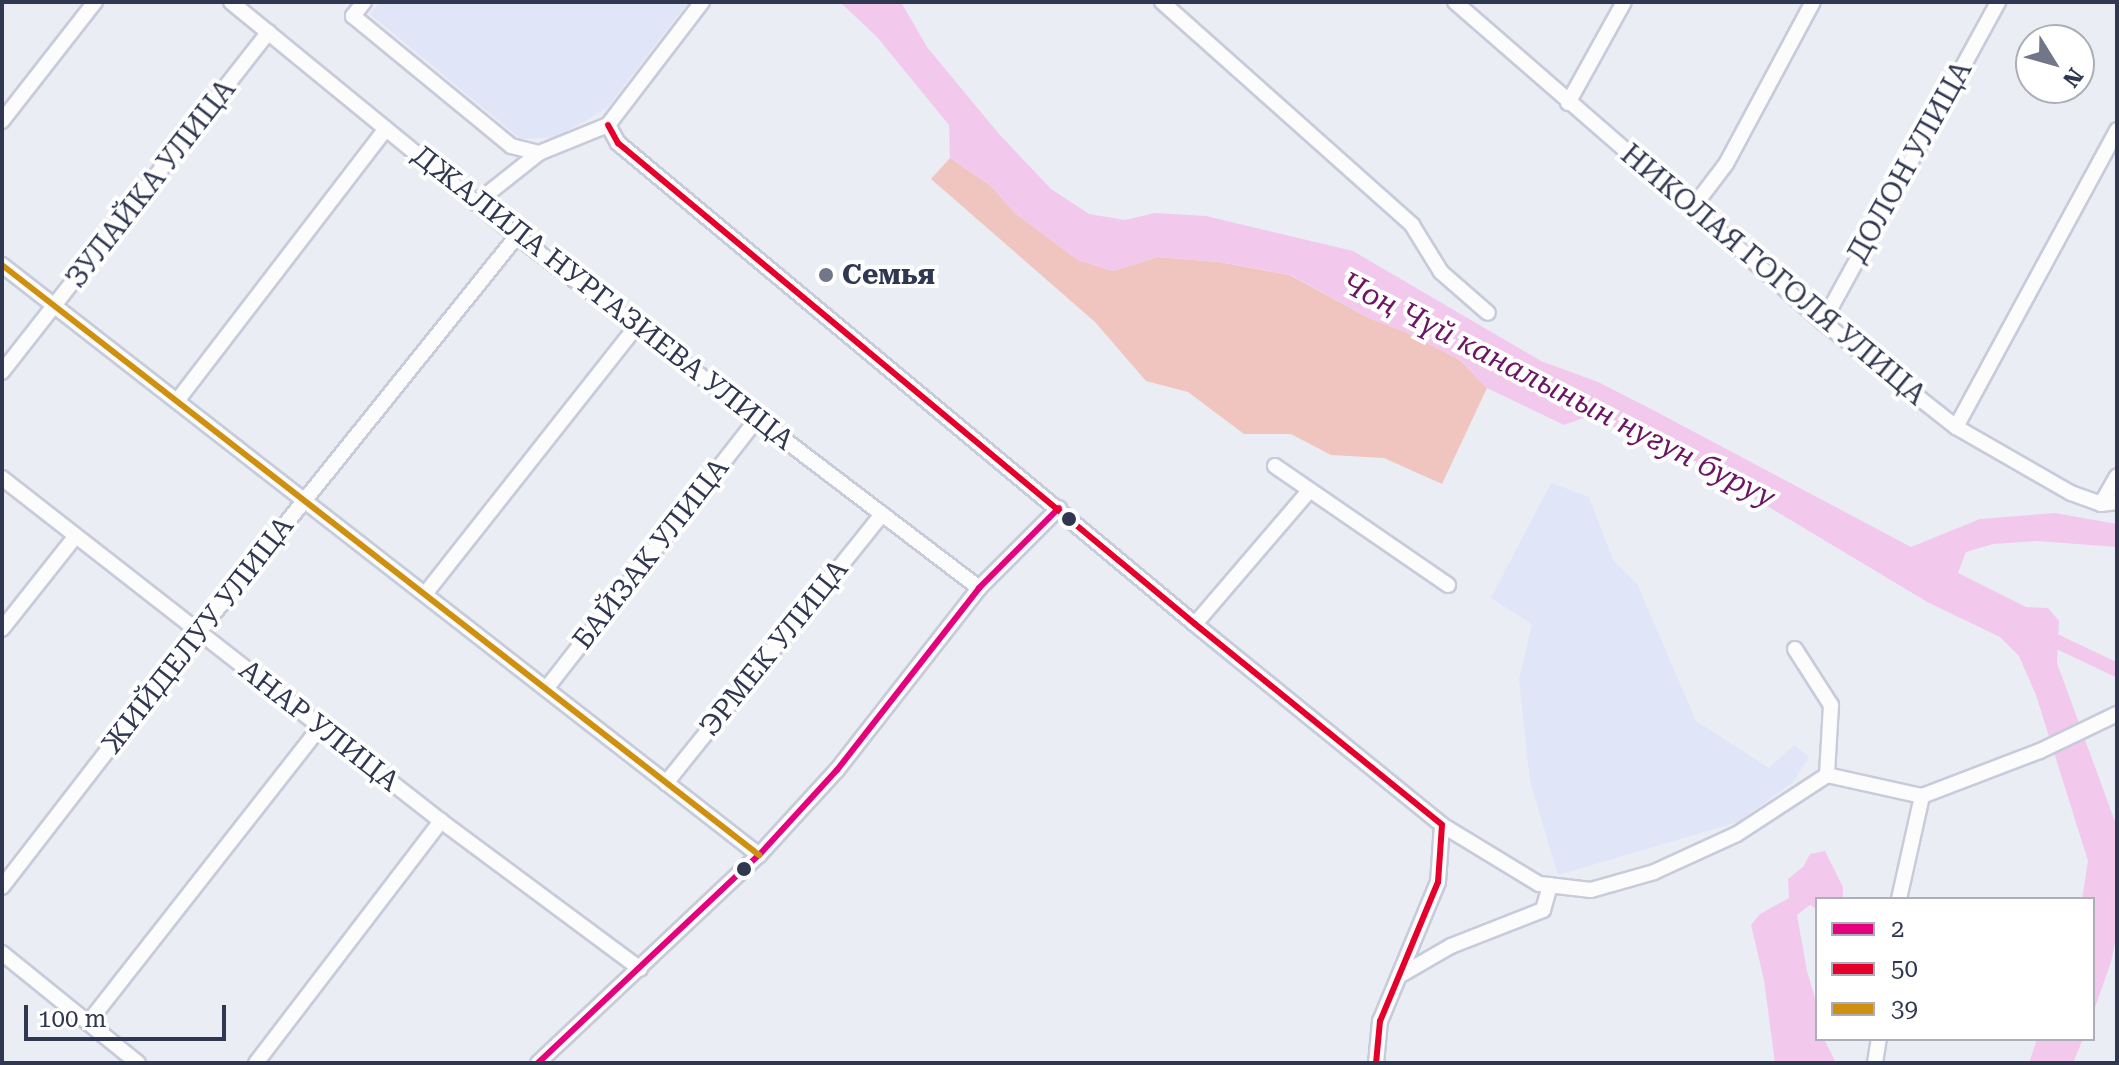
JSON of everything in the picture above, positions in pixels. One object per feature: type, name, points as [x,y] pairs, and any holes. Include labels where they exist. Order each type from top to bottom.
[{"type":"street","points":[[2,121],[95,2]]},
{"type":"street","name":"ДЖАЛИЛА НУРГАЗИЕВА УЛИЦА","points":[[231,2],[517,236],[979,588]]},
{"type":"street","points":[[364,2],[353,16],[511,146],[539,153]]},
{"type":"street","points":[[476,203],[539,153],[608,125],[702,2]]},
{"type":"street","points":[[1162,2],[1412,225],[1441,272],[1488,313]]},
{"type":"street","name":"НИКОЛАЯ ГОГОЛЯ УЛИЦА","points":[[1455,2],[1823,322],[1956,427],[2071,493],[2101,504],[2117,502]]},
{"type":"street","points":[[1568,103],[1624,2]]},
{"type":"street","points":[[1691,210],[1726,164],[1813,2]]},
{"type":"street","name":"ДОЛОН УЛИЦА","points":[[1823,322],[1998,2]]},
{"type":"street","name":"ЗУЛАЙКА УЛИЦА","points":[[2,372],[269,32]]},
{"type":"street","points":[[608,125],[618,143],[1195,624],[1442,825],[1539,884],[1591,890],[1654,872],[1737,834],[1827,775],[1922,796],[2040,751],[2117,714]]},
{"type":"street","points":[[177,401],[386,129]]},
{"type":"street","points":[[1956,427],[2117,130]]},
{"type":"street","name":"ЖИЙДЕЛУУ УЛИЦА","points":[[2,887],[198,633],[517,236]]},
{"type":"street","points":[[2,265],[759,855]]},
{"type":"street","points":[[425,594],[636,327]]},
{"type":"street","name":"БАЙЗАК УЛИЦА","points":[[546,689],[757,419]]},
{"type":"street","points":[[1275,466],[1308,492],[1448,585]]},
{"type":"street","points":[[2101,504],[2117,476]]},
{"type":"street","name":"АНАР УЛИЦА","points":[[2,478],[441,821],[640,969]]},
{"type":"street","points":[[1195,624],[1308,492]]},
{"type":"street","points":[[538,1063],[759,855],[837,770],[979,588],[1059,508]]},
{"type":"street","name":"ЭРМЕК УЛИЦА","points":[[666,783],[882,514]]},
{"type":"street","points":[[2,629],[75,537]]},
{"type":"street","points":[[1795,649],[1831,705],[1827,775]]},
{"type":"street","points":[[88,1023],[320,727]]},
{"type":"street","points":[[1899,897],[1922,796]]},
{"type":"street","points":[[256,1063],[441,821]]},
{"type":"street","points":[[1376,1063],[1380,1021],[1438,882],[1442,825]]},
{"type":"street","points":[[1399,976],[1451,946],[1543,910],[1550,885]]},
{"type":"street","points":[[2,953],[138,1063]]},
{"type":"street","points":[[1875,1063],[1879,1041]]},
{"type":"shaded area","points":[[380,2],[688,2],[607,108],[557,137],[521,139],[370,14]]},
{"type":"shaded area","points":[[950,158],[991,186],[1015,213],[1078,260],[1113,271],[1158,257],[1219,262],[1290,275],[1369,318],[1408,333],[1460,360],[1487,388],[1442,484],[1384,458],[1331,455],[1291,434],[1244,434],[1188,392],[1146,381],[1095,322],[931,179]]},
{"type":"shaded area","points":[[1551,483],[1589,497],[1613,560],[1637,584],[1696,721],[1769,768],[1794,745],[1809,757],[1793,782],[1738,822],[1558,875],[1530,781],[1519,680],[1532,624],[1491,598]]},
{"type":"water","name":"Чоң Чүй каналынын нугун буруу","points":[[840,2],[901,2],[927,47],[999,134],[1051,189],[1089,214],[1125,220],[1155,213],[1206,216],[1353,251],[1541,361],[1598,382],[1911,547],[1980,519],[2055,513],[2117,524],[2117,547],[2036,541],[1993,544],[1966,552],[1958,573],[2026,607],[2048,608],[2059,621],[2057,663],[2117,827],[2117,932],[2111,962],[2095,1007],[2095,897],[2082,897],[2088,861],[2036,695],[2019,656],[2000,637],[1929,603],[1697,464],[1589,416],[1564,425],[1487,388],[1460,360],[1408,333],[1369,318],[1291,275],[1219,262],[1158,257],[1113,271],[1078,260],[1015,213],[991,186],[950,158],[949,125],[877,37]]},
{"type":"water","points":[[1825,851],[1843,887],[1843,897],[1815,897],[1815,908],[1810,905],[1797,915],[1815,998],[1815,1041],[1825,1041],[1836,1063],[1775,1063],[1764,980],[1751,925],[1760,914],[1789,898],[1788,879],[1803,867],[1810,854]]},
{"type":"water","points":[[2036,1041],[2082,1041],[2073,1063],[2029,1063]]},
{"type":"waterway","points":[[2041,647],[2058,642],[2117,670]]},
{"type":"transit line","name":"50","points":[[608,125],[618,143],[1195,624],[1442,825],[1438,882],[1380,1021],[1376,1063]]},
{"type":"transit line","name":"39","points":[[2,265],[759,855]]},
{"type":"transit line","name":"2","points":[[538,1063],[759,855],[837,770],[979,588],[1059,508]]},
{"type":"place","name":"Семья","points":[[826,275]]}]
